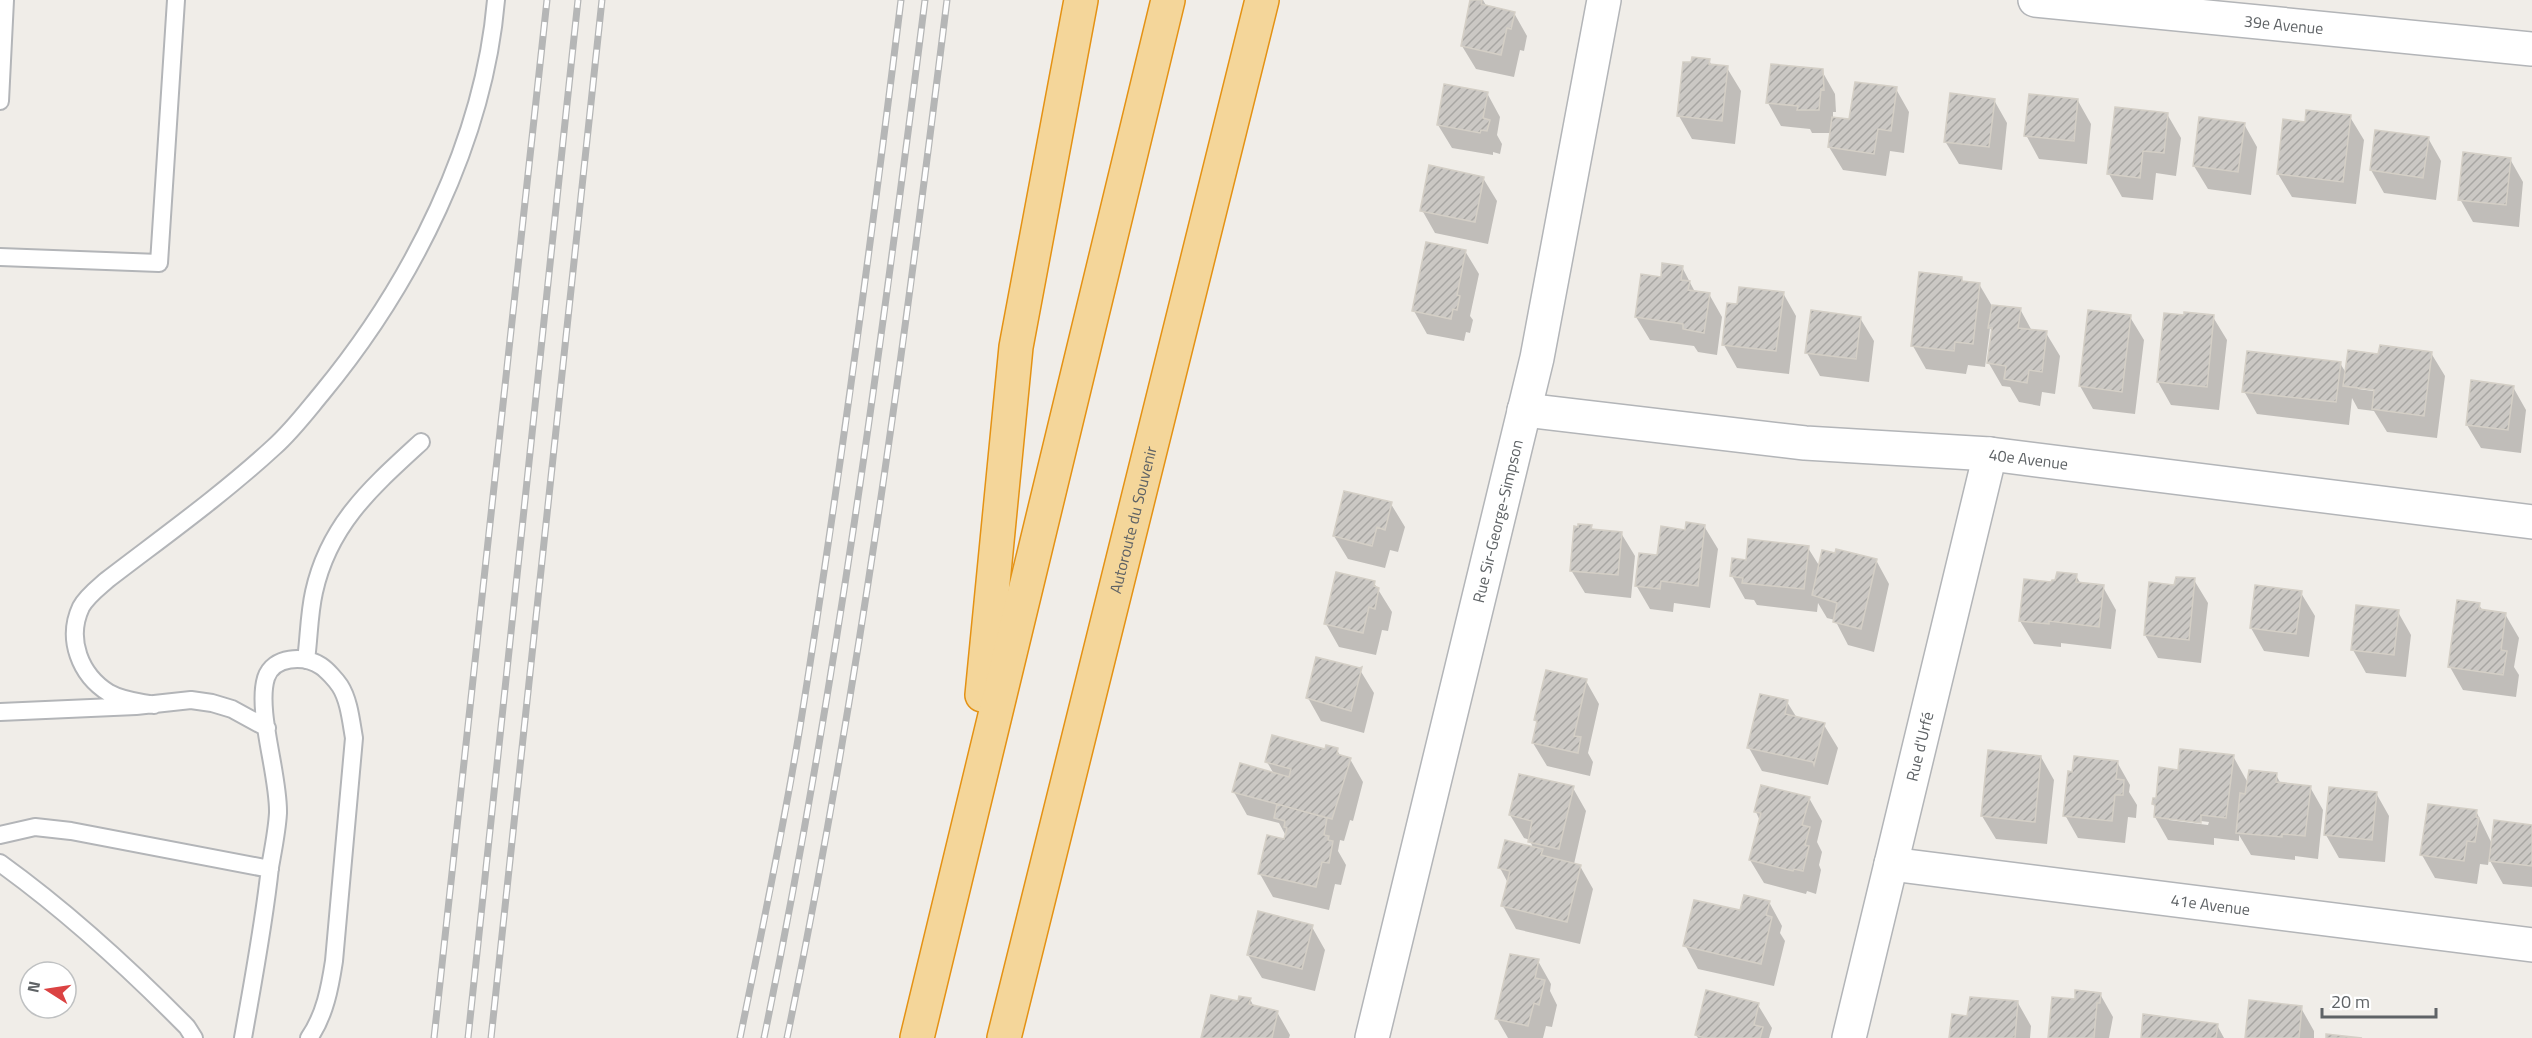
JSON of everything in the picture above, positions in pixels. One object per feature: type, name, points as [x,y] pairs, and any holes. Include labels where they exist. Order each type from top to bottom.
[{"type":"highway","points":[[971,813],[1016,347],[1081,0]]},
{"type":"highway","points":[[917,1038],[1168,0]]},
{"type":"highway","name":"Autoroute du Souvenir","points":[[1004,1038],[1262,0]]},
{"type":"street","name":"Rue Sir-George-Simpson","points":[[1372,1038],[1537,358],[1604,0]]},
{"type":"street","name":"39e Avenue","points":[[2035,0],[2532,49]]},
{"type":"street","name":"40e Avenue","points":[[1524,410],[1805,443],[1990,454],[2532,522]]},
{"type":"street","name":"Rue d'Urfé","points":[[1849,1038],[1990,454]]},
{"type":"street","name":"41e Avenue","points":[[1891,864],[2532,945]]},
{"type":"lane","points":[[0,101],[5,0]]},
{"type":"lane","points":[[0,257],[159,262],[176,0]]},
{"type":"lane","points":[[154,705],[127,700],[109,693],[83,668],[75,639],[76,622],[81,607],[89,596],[107,580],[276,446],[356,352],[423,237],[452,179],[481,93],[492,38],[496,0]]},
{"type":"lane","points":[[306,660],[314,593],[335,534],[367,493],[421,442]]},
{"type":"lane","points":[[243,1038],[278,813],[264,699],[266,677],[274,666],[285,660],[306,660],[321,666],[340,686],[348,706],[354,738],[334,961],[328,996],[315,1030],[309,1038]]},
{"type":"lane","points":[[0,712],[154,705],[191,700],[232,709],[267,728]]},
{"type":"lane","points":[[0,835],[35,827],[71,831],[270,870]]},
{"type":"lane","points":[[0,863],[52,900],[128,967],[194,1038]]},
{"type":"building","points":[[1470,0],[1482,0],[1481,4],[1515,12],[1511,29],[1507,28],[1501,55],[1461,46]]},
{"type":"building","points":[[1692,57],[1710,59],[1709,64],[1728,66],[1722,121],[1677,116],[1683,62],[1691,62]]},
{"type":"building","points":[[1771,64],[1823,69],[1824,90],[1821,89],[1819,110],[1797,110],[1798,106],[1766,103]]},
{"type":"building","points":[[1855,82],[1897,87],[1891,131],[1878,129],[1874,154],[1828,147],[1832,117],[1849,119]]},
{"type":"building","points":[[1444,84],[1488,92],[1483,118],[1490,120],[1487,131],[1481,130],[1480,133],[1437,125]]},
{"type":"building","points":[[1950,93],[1995,99],[1989,147],[1944,142]]},
{"type":"building","points":[[2029,94],[2078,99],[2074,141],[2024,136]]},
{"type":"building","points":[[2115,107],[2168,113],[2164,153],[2143,151],[2140,178],[2107,174]]},
{"type":"building","points":[[2306,110],[2351,115],[2343,182],[2277,174],[2283,119],[2305,122]]},
{"type":"building","points":[[2199,117],[2245,123],[2238,172],[2193,166]]},
{"type":"building","points":[[2375,130],[2429,137],[2423,178],[2370,170]]},
{"type":"building","points":[[2463,152],[2511,158],[2506,205],[2458,200]]},
{"type":"building","points":[[1429,165],[1484,177],[1475,222],[1420,211]]},
{"type":"building","points":[[1426,242],[1466,250],[1457,295],[1460,296],[1457,310],[1453,309],[1451,319],[1412,311]]},
{"type":"building","points":[[1662,263],[1683,266],[1681,280],[1690,281],[1688,290],[1710,293],[1704,333],[1683,329],[1683,324],[1635,317],[1641,274],[1661,277]]},
{"type":"building","points":[[1919,272],[1962,277],[1962,281],[1980,283],[1973,344],[1955,342],[1954,351],[1911,346]]},
{"type":"building","points":[[1739,287],[1784,292],[1776,351],[1722,345],[1727,303],[1737,304]]},
{"type":"building","points":[[1992,305],[2021,308],[2018,328],[2047,331],[2042,372],[2029,370],[2027,383],[2004,379],[2006,366],[1987,363],[1992,328],[1988,328]]},
{"type":"building","points":[[1811,310],[1861,317],[1856,359],[1805,353]]},
{"type":"building","points":[[2088,310],[2131,315],[2122,392],[2079,386]]},
{"type":"building","points":[[2184,312],[2214,315],[2207,387],[2157,382],[2164,313],[2184,315]]},
{"type":"building","points":[[2380,345],[2432,352],[2424,416],[2372,409],[2374,390],[2343,386],[2348,350],[2378,354]]},
{"type":"building","points":[[2247,351],[2341,362],[2336,402],[2242,392]]},
{"type":"building","points":[[2471,380],[2514,386],[2508,430],[2466,425]]},
{"type":"building","points":[[1344,491],[1392,502],[1385,530],[1377,527],[1372,546],[1333,536]]},
{"type":"building","points":[[1686,522],[1705,525],[1698,586],[1661,581],[1660,589],[1635,586],[1639,553],[1657,555],[1661,526],[1685,530]]},
{"type":"building","points":[[1578,524],[1592,525],[1591,529],[1622,532],[1618,575],[1570,571],[1574,526],[1578,527]]},
{"type":"building","points":[[1748,539],[1809,546],[1804,589],[1742,583],[1743,578],[1730,576],[1732,558],[1746,560]]},
{"type":"building","points":[[1836,549],[1877,559],[1861,629],[1833,622],[1837,603],[1812,595],[1822,550],[1835,553]]},
{"type":"building","points":[[1336,572],[1375,581],[1374,586],[1379,588],[1375,609],[1369,607],[1363,633],[1324,624]]},
{"type":"building","points":[[2057,572],[2077,574],[2076,582],[2104,585],[2099,627],[2049,621],[2049,624],[2019,621],[2024,579],[2051,582],[2055,580]]},
{"type":"building","points":[[2176,577],[2195,578],[2189,640],[2144,635],[2149,582],[2174,585]]},
{"type":"building","points":[[2255,585],[2302,591],[2296,634],[2250,628]]},
{"type":"building","points":[[2457,600],[2480,603],[2479,609],[2506,613],[2501,650],[2507,651],[2503,675],[2448,667]]},
{"type":"building","points":[[2356,605],[2399,610],[2394,655],[2351,650]]},
{"type":"building","points":[[1316,657],[1362,667],[1351,711],[1306,698]]},
{"type":"building","points":[[1546,670],[1587,679],[1574,736],[1581,737],[1578,753],[1532,743],[1537,721],[1534,720]]},
{"type":"building","points":[[1760,694],[1788,700],[1785,714],[1825,723],[1814,765],[1813,762],[1747,748]]},
{"type":"building","points":[[1272,735],[1325,749],[1326,745],[1338,748],[1337,754],[1351,758],[1332,819],[1232,792],[1240,763],[1289,777],[1291,769],[1265,762]]},
{"type":"building","points":[[2180,749],[2234,755],[2226,818],[2201,815],[2201,823],[2154,817],[2155,805],[2152,804],[2153,798],[2156,798],[2159,767],[2178,770]]},
{"type":"building","points":[[1988,750],[2041,756],[2035,822],[1981,816]]},
{"type":"building","points":[[2074,756],[2118,761],[2116,779],[2124,780],[2123,795],[2115,795],[2112,821],[2063,816],[2068,771],[2072,772]]},
{"type":"building","points":[[2249,770],[2277,773],[2276,782],[2311,786],[2305,836],[2282,834],[2282,837],[2236,833],[2240,793],[2245,794]]},
{"type":"building","points":[[1519,774],[1574,786],[1559,849],[1528,842],[1532,821],[1509,815]]},
{"type":"building","points":[[1761,785],[1810,797],[1802,825],[1810,827],[1805,845],[1809,846],[1803,871],[1794,869],[1793,871],[1749,860],[1761,813],[1754,812]]},
{"type":"building","points":[[2329,787],[2377,792],[2372,840],[2324,835]]},
{"type":"building","points":[[1277,804],[1327,818],[1324,835],[1329,836],[1328,840],[1333,841],[1329,863],[1322,862],[1316,887],[1258,874],[1267,835],[1284,839],[1287,828],[1284,827],[1285,821],[1274,818]]},
{"type":"building","points":[[2428,804],[2477,810],[2476,817],[2479,818],[2475,842],[2467,841],[2464,861],[2420,855]]},
{"type":"building","points":[[2494,820],[2532,825],[2532,866],[2489,861]]},
{"type":"building","points":[[1505,840],[1543,849],[1541,855],[1581,865],[1567,922],[1501,906],[1510,871],[1498,868]]},
{"type":"building","points":[[1744,895],[1770,901],[1766,915],[1772,917],[1761,964],[1683,946],[1694,900],[1740,910]]},
{"type":"building","points":[[1258,911],[1313,925],[1302,969],[1247,955]]},
{"type":"building","points":[[1510,954],[1539,959],[1535,978],[1545,980],[1539,1005],[1534,1003],[1528,1026],[1495,1019]]},
{"type":"building","points":[[1706,990],[1759,1003],[1754,1025],[1763,1027],[1760,1038],[1705,1038],[1695,1035]]},
{"type":"building","points":[[2075,990],[2101,993],[2100,1003],[2097,1003],[2094,1038],[2048,1038],[2052,997],[2075,999]]},
{"type":"building","points":[[1211,995],[1238,1001],[1239,996],[1251,998],[1249,1004],[1278,1011],[1272,1038],[1201,1038]]},
{"type":"building","points":[[1970,997],[2018,1001],[2015,1038],[1949,1038],[1952,1014],[1967,1016]]},
{"type":"building","points":[[2249,1000],[2302,1006],[2299,1038],[2245,1038]]},
{"type":"building","points":[[2143,1014],[2218,1024],[2216,1038],[2141,1038]]},
{"type":"building","points":[[2326,1034],[2362,1038],[2326,1038]]},
{"type":"railway","points":[[434,1038],[547,0]]},
{"type":"railway","points":[[468,1038],[578,0]]},
{"type":"railway","points":[[491,1038],[602,0]]},
{"type":"railway","points":[[740,1038],[800,727],[854,364],[901,0]]},
{"type":"railway","points":[[764,1038],[835,650],[855,520],[925,0]]},
{"type":"railway","points":[[787,1038],[836,780],[878,521],[947,0]]}]
